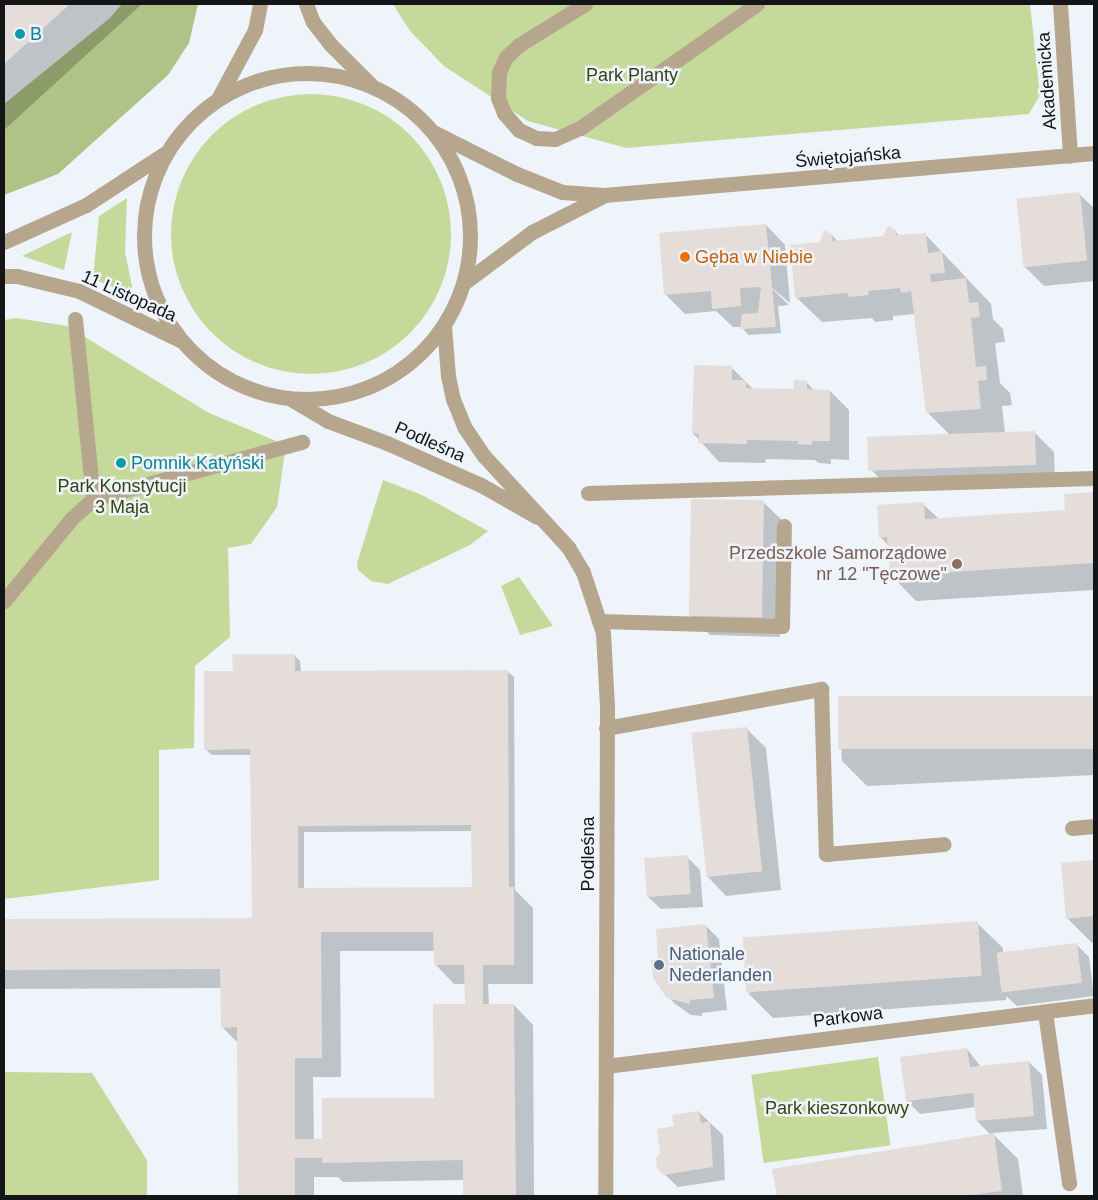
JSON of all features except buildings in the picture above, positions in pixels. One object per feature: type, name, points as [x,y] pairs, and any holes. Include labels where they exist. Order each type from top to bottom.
[{"type":"street","points":[[219,97],[255,30],[260,4]]},
{"type":"street","points":[[306,4],[313,22],[330,44],[371,85]]},
{"type":"street","points":[[585,4],[519,45],[506,57],[499,72],[498,98],[504,113],[519,130],[536,138],[555,139],[580,128],[757,4]]},
{"type":"street","name":"Akademicka","points":[[1060,4],[1070,156]]},
{"type":"street","points":[[293,72],[333,73],[371,85],[405,104],[434,132],[455,165],[468,204],[471,243],[464,282],[444,326],[421,354],[392,376],[368,387],[332,398],[291,399],[259,393],[230,380],[203,363],[180,340],[154,298],[143,249],[146,200],[164,154],[188,122],[219,97],[254,80],[293,72]]},
{"type":"street","name":"Świętojańska","points":[[434,132],[517,174],[562,192],[604,195],[1094,154]]},
{"type":"street","points":[[4,242],[86,205],[164,154]]},
{"type":"street","name":"Świętojańska","points":[[464,282],[532,232],[604,195]]},
{"type":"street","name":"11 Listopada","points":[[4,276],[17,276],[80,291],[180,340]]},
{"type":"street","points":[[75,319],[93,499]]},
{"type":"street","name":"Podleśna","points":[[444,326],[448,376],[453,399],[465,428],[484,456],[551,525],[583,572],[599,620],[603,642],[606,728],[605,1196]]},
{"type":"street","name":"Podleśna","points":[[291,399],[328,421],[387,443],[481,485],[551,525]]},
{"type":"street","points":[[4,601],[72,518],[93,499],[302,442]]},
{"type":"street","points":[[588,493],[1094,478]]},
{"type":"street","points":[[599,620],[782,626],[784,526]]},
{"type":"street","points":[[606,728],[821,689],[826,854],[944,844]]},
{"type":"street","points":[[1072,828],[1094,826]]},
{"type":"street","name":"Parkowa","points":[[606,1066],[1094,1005]]},
{"type":"street","points":[[1045,1012],[1069,1183]]},
{"type":"green space","points":[[122,4],[198,4],[189,43],[168,75],[58,174],[4,195],[4,104],[110,18]]},
{"type":"green space","name":"Park Planty","points":[[393,4],[1030,4],[1040,95],[1029,114],[626,148],[528,121],[444,66],[410,31]]},
{"type":"green space","points":[[297,94],[325,94],[365,104],[377,110],[400,125],[420,145],[441,180],[449,207],[451,234],[449,261],[441,288],[420,323],[400,343],[377,358],[352,368],[325,374],[297,374],[257,364],[245,358],[222,343],[202,323],[187,300],[177,275],[171,248],[171,220],[181,180],[187,168],[202,145],[222,125],[245,110],[270,100]]},
{"type":"green space","points":[[127,198],[125,252],[134,296],[93,279],[99,216]]},
{"type":"green space","points":[[72,232],[64,270],[22,256]]},
{"type":"green space","name":"Park Konstytucji 3 Maja","points":[[16,318],[67,326],[209,413],[286,445],[277,507],[251,544],[228,548],[230,637],[195,666],[194,748],[159,750],[159,880],[4,899],[4,320]]},
{"type":"green space","points":[[383,480],[422,495],[488,531],[470,545],[388,584],[371,581],[358,570],[357,563]]},
{"type":"green space","points":[[519,577],[553,626],[520,635],[501,586]]},
{"type":"green space","name":"Park kieszonkowy","points":[[878,1057],[890,1145],[764,1163],[751,1075]]},
{"type":"green space","points":[[4,1072],[92,1073],[147,1160],[147,1196],[4,1196]]},
{"type":"place","name":"B","points":[[20,34]]},
{"type":"place","name":"Gęba w Niebie","points":[[685,257]]},
{"type":"place","name":"Pomnik Katyński","points":[[121,463]]},
{"type":"place","name":"Przedszkole Samorządowe nr 12 \"Tęczowe\"","points":[[957,564]]},
{"type":"place","name":"Nationale Nederlanden","points":[[659,965]]}]
